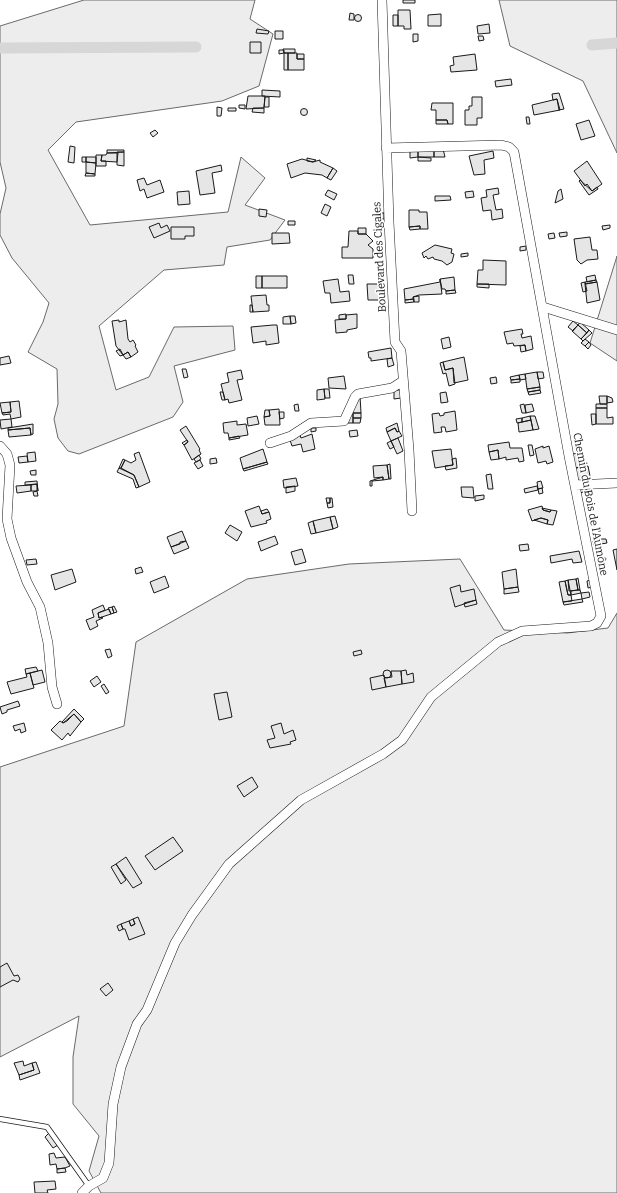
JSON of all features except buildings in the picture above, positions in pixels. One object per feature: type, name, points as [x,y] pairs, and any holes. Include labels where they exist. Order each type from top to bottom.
[{"type":"street","name":"Boulevard des Cigales","points":[[382,0],[386,148],[395,342],[401,351],[412,511]]},
{"type":"street","name":"Chemin du Bois de l'Aumône","points":[[82,1193],[89,1186],[103,1178],[109,1163],[113,1104],[121,1067],[137,1024],[147,1010],[175,943],[192,915],[229,864],[301,800],[383,754],[402,740],[432,697],[498,642],[522,631],[591,626],[600,620],[601,616],[598,598],[575,485],[514,152],[509,147],[502,145],[386,148]]},
{"type":"street","points":[[543,307],[617,330]]},
{"type":"street","points":[[270,443],[291,436],[311,423],[344,421],[355,397],[358,394],[392,388],[403,381]]},
{"type":"street","points":[[0,446],[7,454],[10,465],[8,519],[11,538],[27,582],[40,607],[48,643],[52,687],[57,704]]},
{"type":"street","points":[[575,485],[617,483]]},
{"type":"lane","points":[[0,1119],[47,1127],[89,1186]]},
{"type":"shaded area","points":[[84,0],[255,0],[250,19],[273,34],[259,86],[222,101],[76,122],[48,150],[90,225],[228,212],[241,157],[265,178],[245,205],[285,220],[270,240],[227,247],[224,265],[164,270],[99,326],[116,390],[149,377],[174,327],[233,326],[235,350],[174,366],[183,402],[173,417],[79,454],[68,451],[58,438],[54,419],[58,404],[57,369],[28,352],[43,322],[49,303],[12,258],[0,235],[0,214],[6,188],[0,162],[0,26]]},
{"type":"shaded area","points":[[499,0],[617,0],[617,153],[583,81],[510,46]]},
{"type":"shaded area","points":[[617,256],[617,361],[590,343]]},
{"type":"shaded area","points":[[460,559],[504,630],[567,633],[608,628],[617,613],[617,1193],[101,1193],[89,1171],[99,1136],[73,1104],[73,1057],[79,1016],[0,1057],[0,767],[124,726],[136,642],[247,579],[349,564]]},
{"type":"waterway","points":[[592,45],[617,43]]},
{"type":"waterway","points":[[0,48],[196,47]]}]
